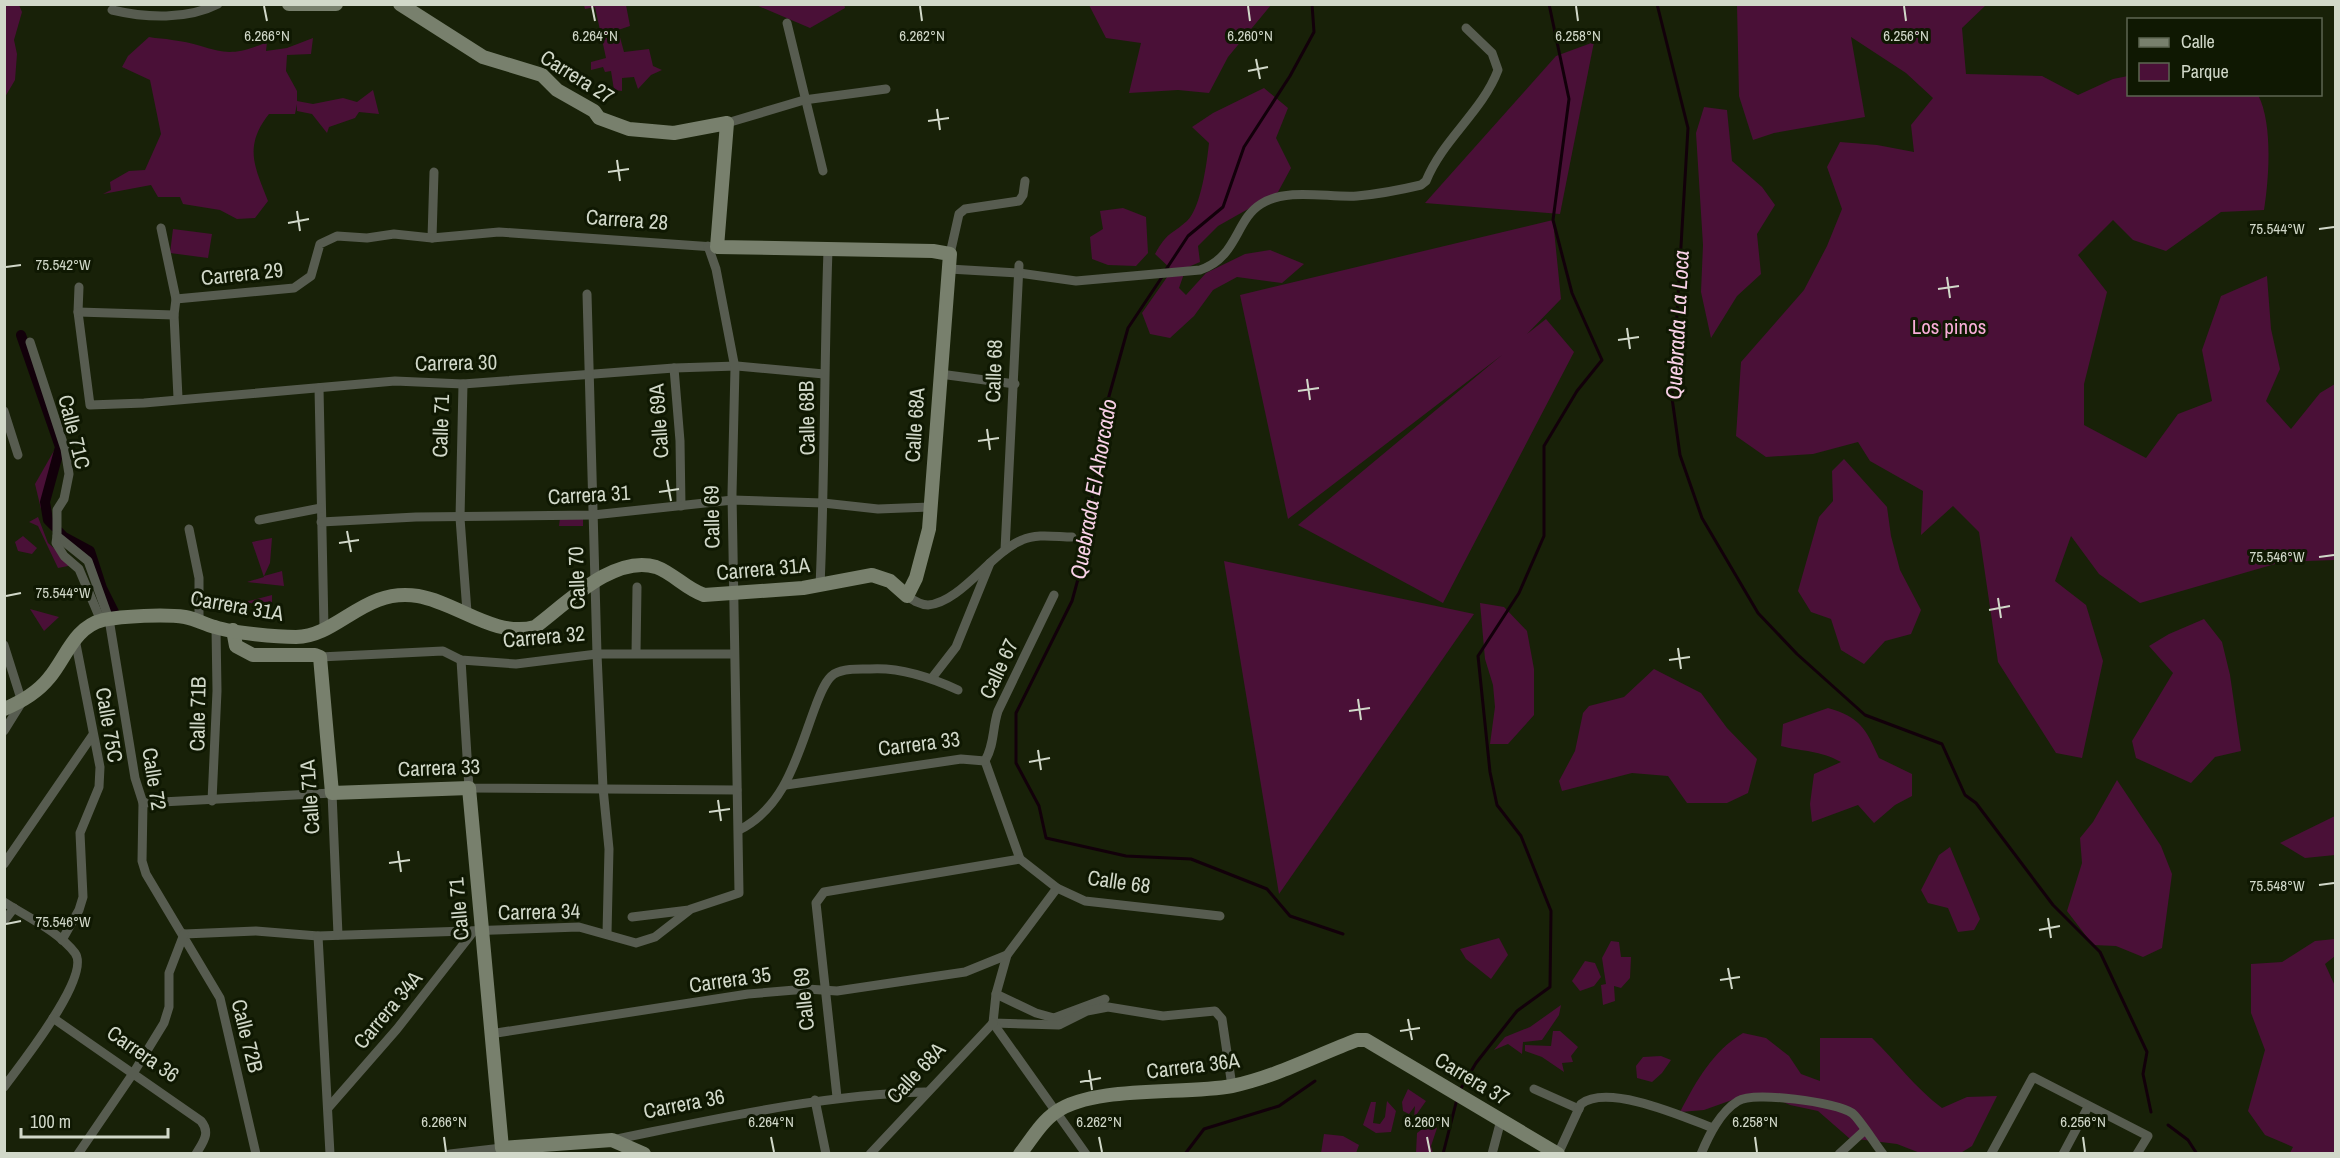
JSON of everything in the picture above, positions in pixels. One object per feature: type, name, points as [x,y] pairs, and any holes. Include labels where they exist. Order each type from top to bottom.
[{"type":"street","points":[[112,10],[136,16],[166,16],[190,14],[218,4]]},
{"type":"street","points":[[289,4],[336,4]]},
{"type":"street","name":"Carrera 27","points":[[400,4],[483,57],[542,75],[557,90],[594,111],[599,118],[629,129],[674,133],[727,123],[804,100],[886,89]]},
{"type":"street","points":[[788,23],[804,100],[823,171]]},
{"type":"street","points":[[949,262],[1019,269],[1076,281],[1159,275],[1210,266],[1235,242],[1253,210],[1273,198],[1290,195],[1384,194],[1421,184],[1426,181],[1444,146],[1492,84],[1498,70],[1492,53],[1466,28]]},
{"type":"street","name":"Calle 69","points":[[727,123],[712,247],[734,367],[734,654],[740,889],[736,896]]},
{"type":"street","points":[[432,238],[434,172]]},
{"type":"street","name":"Calle 68A","points":[[907,596],[924,552],[930,507],[949,262],[956,222],[959,213],[965,209],[1019,201],[1023,195],[1025,181]]},
{"type":"street","points":[[161,228],[176,299],[174,315],[178,398]]},
{"type":"street","name":"Carrera 28","points":[[320,244],[337,236],[367,238],[394,234],[432,238],[499,232],[712,247],[933,251],[949,262]]},
{"type":"street","name":"Carrera 29","points":[[176,299],[294,288],[311,276],[320,244]]},
{"type":"street","name":"Calle 68B","points":[[820,585],[828,250]]},
{"type":"street","name":"Calle 68","points":[[1005,550],[1019,269]]},
{"type":"street","points":[[79,287],[78,312],[174,315]]},
{"type":"street","name":"Calle 70","points":[[587,294],[597,654],[603,788],[609,849],[607,933]]},
{"type":"street","name":"Carrera 30","points":[[78,312],[90,405],[144,403],[178,398],[395,381],[463,384],[674,368],[734,367],[824,374]]},
{"type":"street","name":"Calle 71C","points":[[30,342],[65,449],[69,474],[64,499],[57,510],[57,537],[88,561],[105,620]]},
{"type":"street","name":"Calle 69A","points":[[674,368],[680,441],[681,506]]},
{"type":"street","points":[[940,374],[1015,384]]},
{"type":"street","name":"Calle 71","points":[[463,384],[460,518],[467,612]]},
{"type":"street","points":[[319,388],[324,628]]},
{"type":"street","points":[[4,411],[18,455]]},
{"type":"street","name":"Carrera 31","points":[[321,522],[416,517],[593,515],[733,500],[823,503],[879,509],[930,507]]},
{"type":"street","points":[[259,520],[321,508]]},
{"type":"street","points":[[189,529],[199,578],[199,620]]},
{"type":"street","name":"Carrera 31A","points":[[105,620],[182,617],[199,620],[216,628],[296,637],[324,628],[385,596],[419,596],[467,612],[510,630],[528,628],[561,608],[596,579],[622,568],[645,566],[657,568],[692,591],[704,595],[820,585],[872,575],[890,581],[907,596],[926,605],[938,603],[954,593],[1005,550],[1023,539],[1035,536],[1072,537]]},
{"type":"street","points":[[932,678],[956,647],[991,562]]},
{"type":"street","points":[[636,653],[637,587]]},
{"type":"street","name":"Calle 67","points":[[985,761],[993,747],[994,724],[998,711],[1054,595]]},
{"type":"street","points":[[4,731],[22,702],[48,679],[75,639],[105,620]]},
{"type":"street","name":"Calle 72","points":[[105,620],[135,778],[143,803],[142,861],[146,874],[184,934]]},
{"type":"street","name":"Calle 71B","points":[[212,801],[217,691],[216,628]]},
{"type":"street","name":"Carrera 32","points":[[233,630],[236,646],[253,655],[315,655],[320,657],[443,651],[461,660],[516,664],[597,654],[734,654]]},
{"type":"street","name":"Calle 75C","points":[[62,940],[79,910],[83,897],[80,833],[99,787],[100,766],[92,736],[75,639]]},
{"type":"street","points":[[4,645],[22,702]]},
{"type":"street","name":"Calle 71A","points":[[320,657],[332,793],[338,935]]},
{"type":"street","name":"Calle 71","points":[[461,660],[477,932],[502,1151]]},
{"type":"street","points":[[739,830],[755,822],[774,803],[786,785],[823,689],[833,675],[847,670],[885,668],[932,678],[958,690]]},
{"type":"street","points":[[4,709],[22,702]]},
{"type":"street","points":[[4,864],[92,736]]},
{"type":"street","name":"Carrera 33","points":[[786,785],[961,759],[985,761]]},
{"type":"street","points":[[985,761],[1020,858]]},
{"type":"street","name":"Carrera 33","points":[[143,803],[469,788],[737,790]]},
{"type":"street","name":"Calle 69","points":[[837,1097],[824,989],[816,903],[818,897],[824,892],[1020,858]]},
{"type":"street","name":"Calle 68","points":[[1020,858],[1057,888],[1085,901],[1220,916]]},
{"type":"street","points":[[1057,888],[1007,955],[996,994],[993,1023],[1086,1154]]},
{"type":"street","name":"Carrera 34","points":[[184,934],[256,931],[318,936],[579,927],[607,933],[627,941],[644,943],[691,909],[736,896]]},
{"type":"street","points":[[4,902],[62,940],[76,955],[79,967],[76,977],[53,1018],[4,1087]]},
{"type":"street","points":[[4,921],[14,908]]},
{"type":"street","points":[[632,917],[691,909]]},
{"type":"street","name":"Carrera 34A","points":[[328,1108],[477,932]]},
{"type":"street","points":[[78,1154],[135,1072],[164,1023],[169,1007],[169,973],[184,934]]},
{"type":"street","name":"Calle 72B","points":[[184,934],[220,998],[256,1154]]},
{"type":"street","points":[[318,936],[330,1154]]},
{"type":"street","name":"Carrera 35","points":[[490,1034],[748,994],[824,989],[837,991],[964,972],[1007,955]]},
{"type":"street","points":[[996,994],[1054,1018],[1105,999]]},
{"type":"street","points":[[993,1023],[1059,1025],[1087,1011],[1108,1006],[1163,1016],[1215,1011],[1222,1019],[1232,1086]]},
{"type":"street","name":"Carrera 36","points":[[53,1018],[135,1072],[206,1127],[207,1136],[196,1154]]},
{"type":"street","name":"Calle 68A","points":[[870,1154],[993,1023]]},
{"type":"street","name":"Carrera 36A","points":[[1057,1111],[1100,1098],[1232,1086],[1358,1040],[1366,1040]]},
{"type":"street","name":"Carrera 37","points":[[1366,1040],[1558,1154]]},
{"type":"street","points":[[1991,1154],[2033,1077],[2148,1136],[2137,1154]]},
{"type":"street","points":[[1534,1089],[1579,1109]]},
{"type":"street","name":"Carrera 36","points":[[450,1154],[612,1140],[815,1100],[926,1092]]},
{"type":"street","points":[[1558,1154],[1579,1109],[1588,1099],[1632,1100],[1666,1109],[1713,1128]]},
{"type":"street","points":[[1701,1154],[1713,1128],[1741,1099],[1791,1099],[1842,1108],[1852,1113],[1883,1154]]},
{"type":"street","points":[[815,1100],[826,1154]]},
{"type":"street","points":[[2063,1154],[2088,1107]]},
{"type":"street","points":[[1020,1154],[1057,1111]]},
{"type":"street","points":[[1492,1154],[1501,1120]]},
{"type":"street","points":[[1839,1154],[1864,1131]]},
{"type":"street","points":[[612,1140],[644,1154]]},
{"type":"green space","points":[[5,4],[19,5],[22,12],[14,40],[17,54],[15,80],[5,97]]},
{"type":"green space","points":[[844,4],[845,8],[810,28],[756,5]]},
{"type":"green space","points":[[584,5],[626,5],[630,26],[618,30],[624,52],[649,49],[653,66],[662,70],[651,75],[638,89],[634,77],[622,78],[622,91],[614,90],[611,71],[605,72],[603,67],[591,70],[591,62],[606,58],[595,7],[585,9]]},
{"type":"green space","points":[[1089,5],[1271,5],[1228,57],[1209,93],[1178,90],[1129,93],[1141,43],[1106,38]]},
{"type":"green space","name":"Los pinos","points":[[1737,5],[1986,5],[1962,28],[1966,74],[2042,76],[2078,95],[2113,79],[2127,76],[2127,96],[2258,96],[2263,107],[2268,136],[2264,210],[2221,212],[2166,251],[2133,240],[2113,220],[2078,255],[2107,292],[2084,384],[2084,425],[2146,458],[2178,414],[2212,401],[2202,350],[2221,296],[2267,276],[2271,329],[2280,369],[2266,401],[2291,429],[2320,393],[2335,384],[2335,560],[2282,562],[2140,603],[2099,574],[2071,536],[2055,581],[2086,605],[2103,661],[2082,758],[2056,753],[1998,662],[1979,532],[1953,506],[1921,535],[1923,491],[1870,461],[1858,442],[1813,454],[1766,457],[1736,436],[1741,362],[1804,290],[1827,246],[1842,209],[1827,167],[1840,142],[1877,145],[1914,152],[1911,125],[1933,98],[1906,73],[1851,37],[1865,117],[1774,133],[1753,140],[1739,96]]},
{"type":"green space","points":[[149,37],[187,42],[228,52],[251,48],[267,42],[266,51],[287,48],[313,38],[311,54],[287,55],[286,71],[297,91],[297,101],[313,104],[343,98],[357,102],[373,90],[379,114],[359,112],[355,118],[329,127],[327,133],[312,114],[297,111],[297,104],[295,114],[269,114],[256,137],[254,147],[256,167],[268,201],[255,218],[237,219],[220,210],[183,204],[180,197],[158,197],[151,185],[103,194],[111,190],[110,182],[129,171],[145,170],[161,134],[150,80],[122,67],[128,56]]},
{"type":"green space","points":[[1594,42],[1560,214],[1425,203],[1556,56]]},
{"type":"green space","points":[[1264,88],[1288,108],[1276,138],[1291,168],[1278,192],[1218,226],[1198,246],[1200,262],[1186,268],[1179,288],[1186,295],[1206,273],[1245,254],[1270,250],[1304,264],[1282,283],[1237,277],[1213,290],[1194,316],[1170,338],[1150,334],[1142,313],[1172,270],[1155,254],[1166,237],[1192,215],[1207,161],[1209,143],[1192,127],[1213,113]]},
{"type":"green space","points":[[1704,107],[1727,110],[1732,161],[1762,187],[1775,205],[1757,234],[1761,274],[1737,296],[1711,338],[1701,292],[1703,245],[1696,133]]},
{"type":"green space","points":[[1123,208],[1146,217],[1148,253],[1136,266],[1108,265],[1092,259],[1090,237],[1103,229],[1100,211]]},
{"type":"green space","points":[[1553,220],[1561,299],[1527,334],[1546,319],[1574,352],[1443,603],[1298,525],[1502,355],[1288,519],[1240,295]]},
{"type":"green space","points":[[173,229],[212,234],[208,258],[170,253]]},
{"type":"green space","points":[[55,449],[41,509],[35,484]]},
{"type":"green space","points":[[1844,459],[1887,507],[1891,536],[1900,570],[1921,610],[1911,634],[1885,641],[1864,664],[1841,650],[1831,619],[1811,612],[1798,591],[1819,517],[1833,501],[1832,471]]},
{"type":"green space","points":[[38,517],[48,543],[73,565],[58,568],[38,526],[29,522]]},
{"type":"green space","points":[[583,517],[583,526],[559,526],[560,518]]},
{"type":"green space","points":[[23,536],[37,548],[32,554],[18,551],[15,542]]},
{"type":"green space","points":[[272,538],[270,563],[264,576],[282,571],[284,586],[247,582],[264,577],[252,542]]},
{"type":"green space","points":[[1224,561],[1474,614],[1279,894]]},
{"type":"green space","points":[[272,595],[272,607],[245,602]]},
{"type":"green space","points":[[1480,603],[1504,607],[1527,631],[1534,669],[1534,715],[1508,744],[1490,744],[1495,707],[1493,685],[1485,659]]},
{"type":"green space","points":[[30,609],[59,617],[44,631]]},
{"type":"green space","points":[[2204,619],[2222,642],[2230,675],[2241,751],[2215,757],[2191,783],[2136,758],[2132,741],[2173,673],[2149,646],[2169,634]]},
{"type":"green space","points":[[1654,669],[1701,693],[1727,728],[1757,759],[1748,793],[1727,803],[1687,803],[1668,776],[1632,773],[1562,791],[1559,781],[1575,751],[1583,713],[1589,706],[1624,697]]},
{"type":"green space","points":[[1828,708],[1855,720],[1866,732],[1879,758],[1912,774],[1912,796],[1895,805],[1874,823],[1858,805],[1812,822],[1810,804],[1814,774],[1841,762],[1818,753],[1781,746],[1783,724]]},
{"type":"green space","points":[[2117,780],[2161,846],[2172,874],[2162,948],[2143,957],[2116,946],[2093,945],[2067,911],[2082,863],[2080,838],[2093,822]]},
{"type":"green space","points":[[2335,816],[2335,855],[2305,858],[2280,843]]},
{"type":"green space","points":[[1950,847],[1980,919],[1974,930],[1958,932],[1948,908],[1928,903],[1921,890],[1939,855]]},
{"type":"green space","points":[[1499,938],[1508,955],[1491,979],[1466,959],[1460,949]]},
{"type":"green space","points":[[2335,939],[2335,956],[2325,964],[2335,986],[2335,1153],[2290,1153],[2293,1147],[2265,1135],[2248,1111],[2265,1050],[2251,1013],[2251,964],[2282,962],[2315,941]]},
{"type":"green space","points":[[1611,941],[1619,942],[1621,957],[1631,957],[1630,978],[1621,988],[1614,986],[1615,1001],[1603,1005],[1601,985],[1606,984],[1602,958]]},
{"type":"green space","points":[[1585,961],[1595,963],[1601,977],[1594,986],[1580,991],[1572,981]]},
{"type":"green space","points":[[1561,1005],[1559,1015],[1542,1040],[1523,1042],[1522,1054],[1508,1044],[1494,1050],[1505,1037],[1530,1027]]},
{"type":"green space","points":[[1553,1031],[1560,1031],[1578,1047],[1571,1056],[1573,1062],[1562,1063],[1564,1072],[1542,1057],[1525,1051],[1525,1045],[1551,1046]]},
{"type":"green space","points":[[1743,1033],[1766,1038],[1789,1056],[1801,1074],[1820,1081],[1820,1038],[1872,1038],[1923,1092],[1942,1108],[1967,1097],[1997,1096],[1972,1146],[1959,1154],[1920,1153],[1897,1144],[1849,1138],[1818,1111],[1790,1105],[1762,1093],[1704,1110],[1680,1112],[1699,1078],[1714,1058]]},
{"type":"green space","points":[[1661,1056],[1671,1060],[1662,1073],[1652,1082],[1637,1078],[1636,1066],[1643,1057]]},
{"type":"green space","points":[[1408,1089],[1426,1101],[1414,1118],[1415,1106],[1409,1114],[1403,1111],[1402,1102]]},
{"type":"green space","points":[[1387,1101],[1396,1111],[1391,1132],[1376,1133],[1363,1125],[1371,1102],[1376,1102],[1373,1123],[1380,1124],[1385,1117]]},
{"type":"green space","points":[[1429,1124],[1437,1128],[1431,1146],[1433,1153],[1416,1153],[1417,1133]]},
{"type":"green space","points":[[1324,1134],[1343,1136],[1359,1145],[1356,1153],[1321,1153]]},
{"type":"waterway","name":"Quebrada El Ahorcado","points":[[1165,271],[1188,236],[1223,207],[1244,147],[1290,76],[1314,32],[1312,4]]},
{"type":"waterway","points":[[1460,1090],[1476,1063],[1517,1011],[1550,987],[1551,911],[1521,836],[1497,805],[1490,772],[1478,656],[1519,593],[1544,536],[1544,446],[1577,391],[1602,360],[1572,293],[1553,220],[1569,99],[1549,4]]},
{"type":"waterway","name":"Quebrada La Loca","points":[[1657,4],[1688,128],[1672,398],[1680,455],[1702,518],[1758,613],[1797,654],[1865,715],[1942,744],[1965,795],[1976,803],[2053,905],[2100,952],[2147,1052],[2143,1074],[2151,1112]]},
{"type":"waterway","name":"Quebrada El Ahorcado","points":[[1162,277],[1128,328],[1104,414],[1084,557],[1072,601],[1016,713],[1016,763],[1039,806],[1046,838],[1126,856],[1191,859],[1267,889],[1290,916],[1343,934]]},
{"type":"waterway","points":[[21,335],[60,447],[45,502],[48,520],[55,527]]},
{"type":"waterway","points":[[58,531],[64,537],[90,551],[102,588],[114,612]]},
{"type":"waterway","name":"Quebrada El Ahorcado","points":[[1185,1154],[1204,1129],[1279,1106],[1315,1081]]},
{"type":"waterway","points":[[1443,1154],[1457,1099]]},
{"type":"waterway","name":"Quebrada La Loca","points":[[2168,1125],[2188,1140],[2197,1154]]}]
